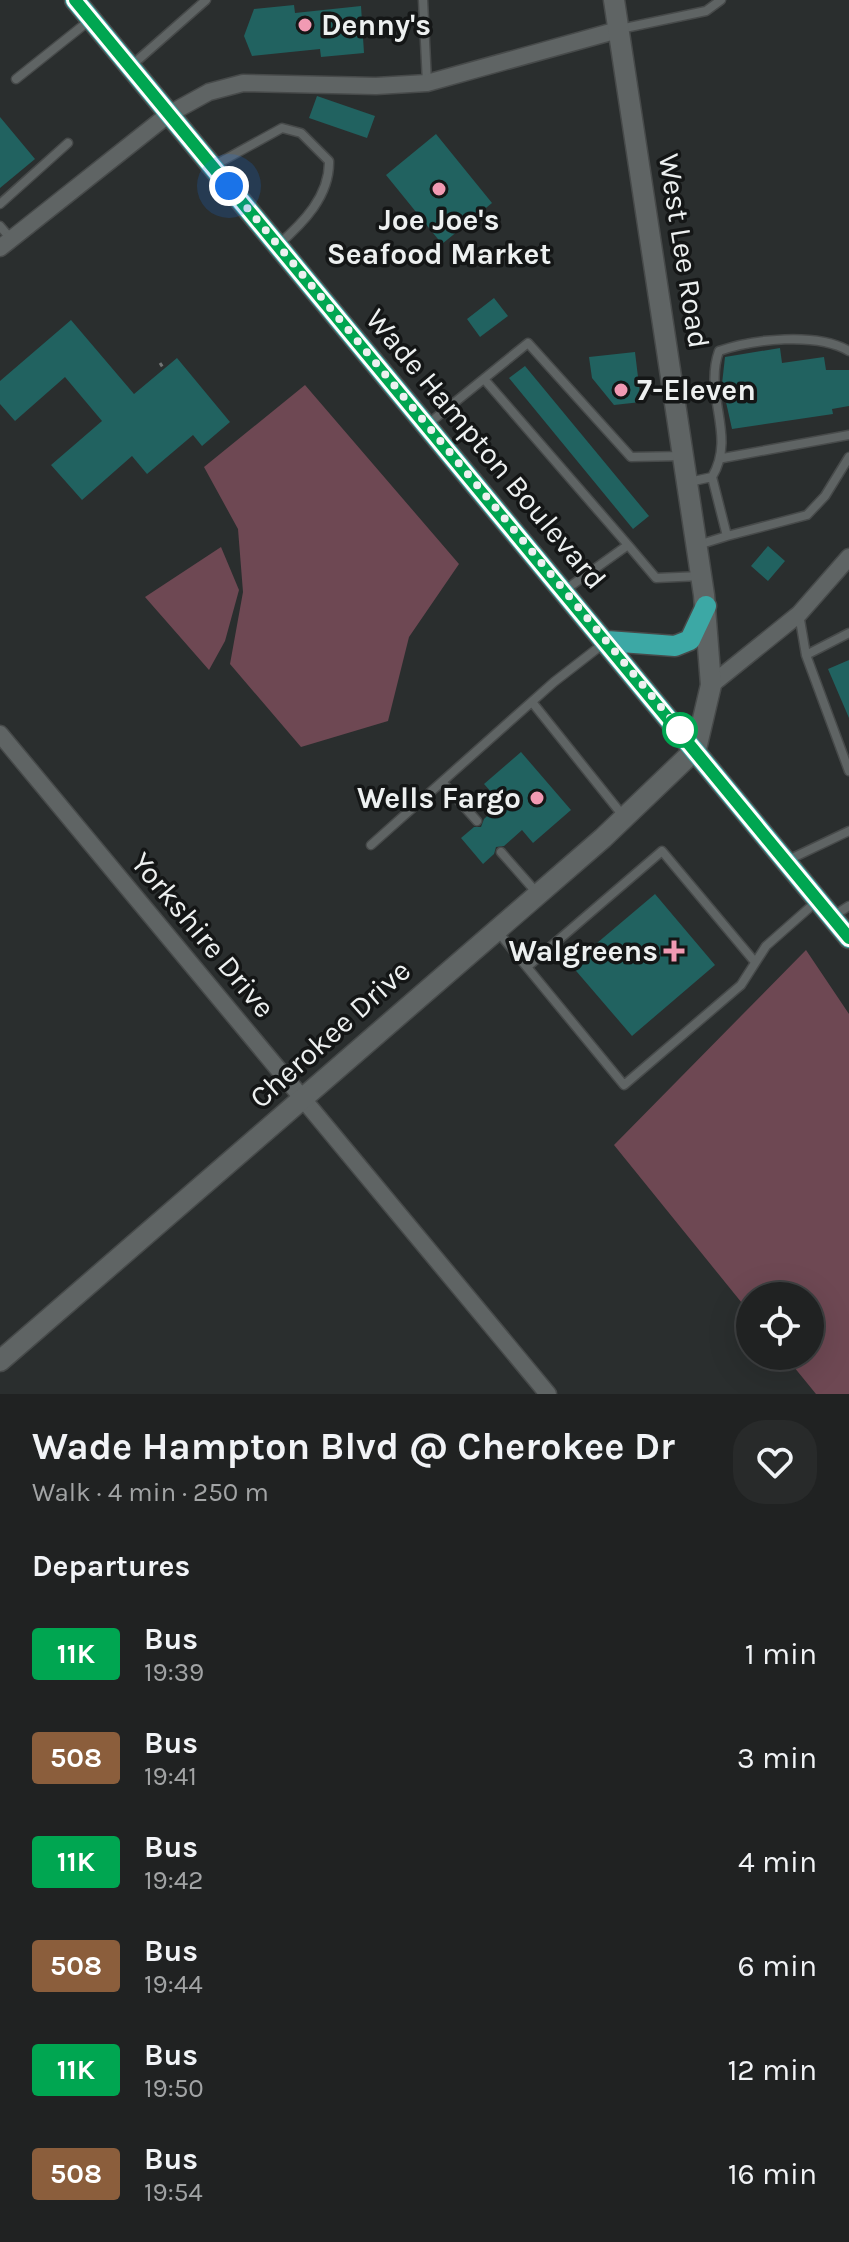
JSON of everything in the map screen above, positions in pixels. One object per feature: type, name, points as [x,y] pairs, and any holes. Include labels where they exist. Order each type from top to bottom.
[{"type":"main road","name":"Wade Hampton Boulevard","points":[[76,0],[818,900],[840,911],[849,938]]},
{"type":"main road","points":[[607,641],[675,646],[690,640],[706,606]]},
{"type":"street","name":"West Lee Road","points":[[614,0],[706,606],[711,685],[696,749]]},
{"type":"street","points":[[4,238],[169,114],[209,92],[243,83],[376,86],[427,83],[618,30]]},
{"type":"street","points":[[711,685],[799,614],[849,557]]},
{"type":"street","name":"Yorkshire Drive","points":[[0,734],[548,1394]]},
{"type":"street","name":"Cherokee Drive","points":[[0,1361],[624,817],[696,749]]},
{"type":"lane","points":[[130,67],[206,0]]},
{"type":"lane","points":[[423,0],[427,83]]},
{"type":"lane","points":[[618,30],[706,11],[721,0]]},
{"type":"lane","points":[[16,79],[91,19]]},
{"type":"lane","points":[[213,166],[282,128],[301,133],[329,161],[329,174],[308,218],[278,245]]},
{"type":"lane","points":[[0,204],[68,143]]},
{"type":"lane","points":[[727,536],[712,477],[723,458],[713,368],[719,351],[746,341],[832,341],[849,351]]},
{"type":"lane","points":[[427,425],[528,343],[631,457],[684,456]]},
{"type":"lane","points":[[484,379],[656,578],[702,576]]},
{"type":"lane","points":[[723,458],[849,435]]},
{"type":"lane","points":[[698,545],[807,515],[825,496],[849,457]]},
{"type":"lane","points":[[688,482],[712,477]]},
{"type":"lane","points":[[565,590],[628,545]]},
{"type":"lane","points":[[799,614],[806,655],[849,771]]},
{"type":"lane","points":[[806,655],[849,633]]},
{"type":"lane","points":[[371,845],[532,702],[607,641]]},
{"type":"lane","points":[[532,702],[624,817]]},
{"type":"lane","points":[[442,782],[477,821]]},
{"type":"lane","points":[[786,861],[849,831]]},
{"type":"lane","points":[[527,967],[662,851],[755,962]]},
{"type":"lane","points":[[501,852],[537,893]]},
{"type":"lane","points":[[495,928],[624,1085],[741,985],[766,946],[818,900]]},
{"type":"path","points":[[160,363],[164,369]]},
{"type":"shaded area","points":[[305,385],[459,564],[409,637],[388,721],[301,747],[230,664],[243,592],[238,529],[204,467]]},
{"type":"shaded area","points":[[221,547],[239,590],[225,641],[209,670],[145,597]]},
{"type":"shaded area","points":[[806,950],[849,1014],[849,1394],[816,1394],[796,1370],[824,1370],[824,1282],[736,1282],[736,1296],[614,1145]]},
{"type":"building","name":"Denny's","points":[[294,5],[295,13],[361,6],[364,53],[321,57],[320,49],[252,56],[244,36],[254,9]]},
{"type":"building","points":[[317,96],[375,116],[367,138],[309,118]]},
{"type":"building","points":[[0,117],[35,159],[0,188]]},
{"type":"building","name":"Joe Joe's Seafood Market","points":[[436,134],[492,203],[442,244],[386,175]]},
{"type":"building","points":[[494,298],[508,316],[480,337],[467,319]]},
{"type":"building","points":[[71,320],[134,394],[177,358],[230,422],[202,446],[193,435],[147,474],[132,456],[82,500],[51,465],[102,421],[65,377],[15,421],[0,404],[0,381]]},
{"type":"building","points":[[780,348],[782,363],[824,357],[826,370],[849,370],[849,406],[832,409],[833,414],[732,429],[722,384],[725,357]]},
{"type":"building","name":"7-Eleven","points":[[635,352],[641,402],[614,405],[592,378],[589,357]]},
{"type":"building","name":"7-Eleven","points":[[525,366],[649,516],[633,529],[509,378]]},
{"type":"building","points":[[768,546],[785,561],[768,581],[751,566]]},
{"type":"building","points":[[849,660],[849,718],[828,669]]},
{"type":"building","points":[[521,752],[571,810],[533,843],[522,830],[504,846],[496,847],[494,854],[483,864],[461,838],[474,827],[481,827],[484,819],[501,803],[484,784]]},
{"type":"building","points":[[655,894],[715,965],[632,1036],[571,965]]},
{"type":"bus line","name":"11K","points":[[75,0],[679,728],[849,938]]},
{"type":"place","name":"Denny's","points":[[305,25]]},
{"type":"place","name":"Joe Joe's Seafood Market","points":[[439,189]]},
{"type":"place","name":"7-Eleven","points":[[621,390]]},
{"type":"place","name":"Wells Fargo","points":[[537,798]]},
{"type":"place","name":"Walgreens","points":[[674,951]]},
{"type":"route","points":[[229,186],[680,730]]}]
